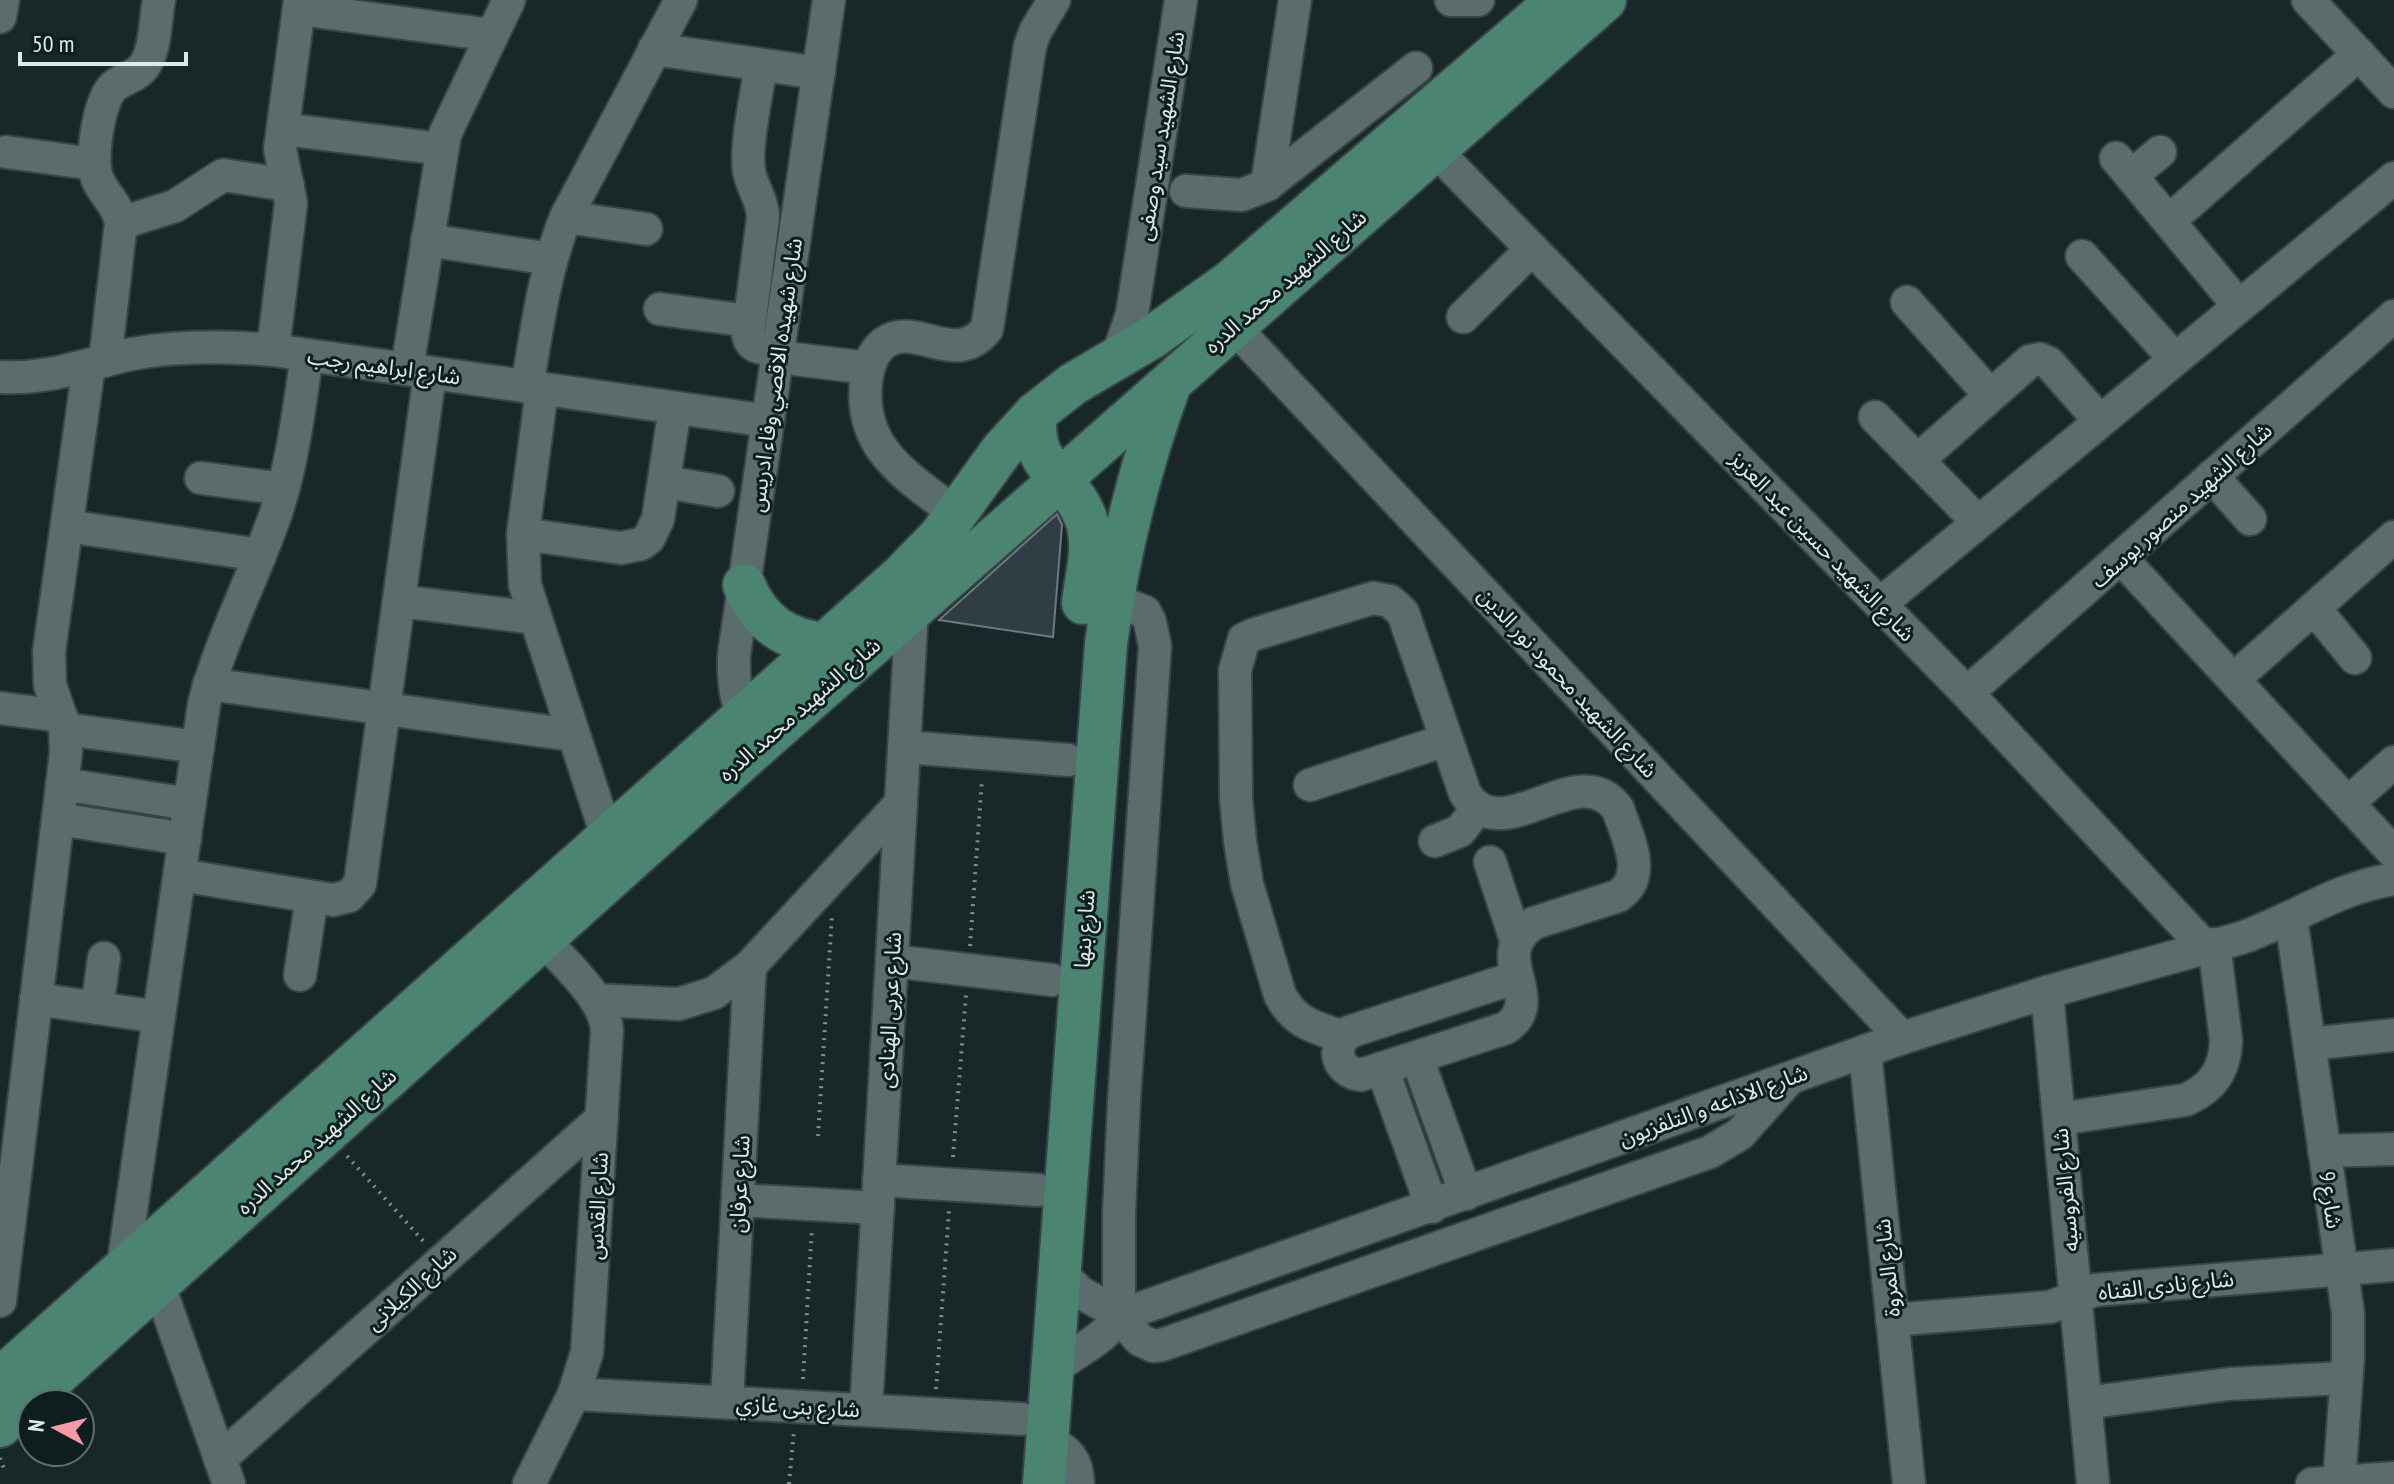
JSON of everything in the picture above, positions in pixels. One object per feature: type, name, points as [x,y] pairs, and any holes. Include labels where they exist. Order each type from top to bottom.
[{"type":"main road","name":"شارع الشهيد محمد الدره","points":[[140,1278],[607,836],[912,610],[1234,327],[1275,268],[1558,0]]},
{"type":"main road","name":"شارع الشهيد محمد الدره","points":[[7,1387],[140,1278],[326,1133],[542,938],[752,731],[827,644],[921,557],[958,515],[1002,450],[1036,413],[1073,384],[1181,318],[1275,268],[1435,150],[1605,0]]},
{"type":"main road","name":"شارع بنها","points":[[1017,1484],[1052,1371],[1101,689],[1112,599],[1119,555],[1141,467],[1171,382]]},
{"type":"main road","name":"شارع بنها","points":[[1036,413],[1038,450],[1083,511],[1091,550],[1078,634],[1038,1190],[1034,1431],[1044,1484]]},
{"type":"main road","points":[[744,585],[762,617],[776,629],[800,640],[827,644]]},
{"type":"street","points":[[0,17],[3,0]]},
{"type":"street","points":[[1,1283],[11,1111],[36,999],[62,784],[63,723],[50,685],[48,668],[67,526],[121,223],[115,205],[98,181],[94,164],[103,101],[110,89],[139,71],[147,62],[159,0]]},
{"type":"street","points":[[180,875],[341,899],[349,896],[360,884],[399,601],[427,240],[441,149],[450,120],[509,0]]},
{"type":"street","points":[[607,836],[534,618],[523,568],[534,388],[551,259],[566,217],[681,0]]},
{"type":"street","name":"شارع شهيده الاقصي وفاء ادريس","points":[[752,731],[735,687],[734,671],[829,0]]},
{"type":"street","points":[[958,515],[903,473],[880,447],[866,414],[864,396],[868,368],[879,347],[900,337],[959,346],[980,338],[987,329],[1030,46],[1054,0]]},
{"type":"street","name":"شارع الشهيد سيد وصفى","points":[[1117,358],[1129,326],[1140,271],[1181,0]]},
{"type":"street","points":[[1267,185],[1295,0]]},
{"type":"street","points":[[1451,0],[1478,0]]},
{"type":"street","points":[[2308,0],[2394,92]]},
{"type":"street","points":[[273,350],[291,203],[281,158],[283,129],[300,5],[492,35]]},
{"type":"street","points":[[654,49],[819,73]]},
{"type":"street","points":[[2169,221],[2359,54]]},
{"type":"street","points":[[761,65],[748,159],[751,180],[763,208],[763,218],[748,334],[752,344],[778,354],[868,368]]},
{"type":"street","points":[[1186,191],[1242,195],[1267,185],[1416,68]]},
{"type":"street","points":[[283,129],[441,149]]},
{"type":"street","name":"شارع الشهيد حسين عبد العزيز","points":[[1435,150],[2210,945]]},
{"type":"street","points":[[6,152],[94,164]]},
{"type":"street","points":[[2160,152],[2123,167],[2239,306]]},
{"type":"street","points":[[121,223],[175,206],[223,175],[288,185]]},
{"type":"street","points":[[1880,604],[2394,178]]},
{"type":"street","points":[[566,217],[646,229]]},
{"type":"street","points":[[427,240],[551,259]]},
{"type":"street","points":[[1463,317],[1532,249]]},
{"type":"street","points":[[2082,256],[2175,359]]},
{"type":"street","name":"شارع الشهيد سيد وصفى","points":[[1140,271],[1158,305],[1181,318]]},
{"type":"street","points":[[1907,302],[1990,395]]},
{"type":"street","points":[[660,309],[749,321]]},
{"type":"street","name":"شارع الشهيد منصور يوسف","points":[[1967,693],[2394,316]]},
{"type":"street","name":"شارع الشهيد محمود نور الدين","points":[[1234,327],[1902,1038]]},
{"type":"street","name":"شارع ابراهيم رجب","points":[[0,377],[43,377],[131,355],[189,347],[273,350],[768,421]]},
{"type":"street","points":[[225,1471],[140,1278],[159,1017],[209,684],[283,489],[307,355]]},
{"type":"street","points":[[1918,460],[2030,361],[2040,359],[2049,363],[2100,421]]},
{"type":"street","points":[[523,534],[621,548],[641,544],[655,529],[675,408]]},
{"type":"street","points":[[1875,417],[1978,522]]},
{"type":"street","points":[[2212,476],[2250,519]]},
{"type":"street","points":[[201,478],[283,489]]},
{"type":"street","points":[[664,482],[718,491]]},
{"type":"street","points":[[67,526],[260,555]]},
{"type":"street","points":[[2234,679],[2394,537]]},
{"type":"street","points":[[2121,558],[2394,853]]},
{"type":"street","points":[[1343,1037],[1301,1021],[1288,1010],[1276,982],[1247,884],[1236,782],[1235,670],[1244,639],[1373,598],[1390,601],[1403,613],[1465,793],[1478,808],[1497,815],[1507,814],[1581,791],[1598,792],[1613,802],[1634,861],[1635,871],[1627,890],[1618,896],[1534,923],[1516,940]]},
{"type":"street","points":[[1112,599],[1145,612],[1155,646],[1124,1101],[1119,1316]]},
{"type":"street","points":[[399,601],[534,618]]},
{"type":"street","points":[[2314,608],[2355,658]]},
{"type":"street","name":"شارع عربى الهنادى","points":[[866,1410],[912,610]]},
{"type":"street","points":[[209,684],[572,735]]},
{"type":"street","points":[[0,708],[63,723],[198,747]]},
{"type":"street","points":[[1310,785],[1446,740]]},
{"type":"street","points":[[905,747],[1068,760]]},
{"type":"street","points":[[2348,803],[2394,762]]},
{"type":"street","points":[[62,784],[189,804]]},
{"type":"street","points":[[596,1000],[689,1003],[714,993],[750,966],[901,803]]},
{"type":"street","points":[[1435,841],[1460,831],[1478,808]]},
{"type":"street","points":[[58,819],[185,839]]},
{"type":"street","points":[[1490,862],[1516,940],[1513,952],[1523,997],[1514,1023],[1361,1075],[1347,1070],[1338,1058],[1339,1043],[1349,1032],[1517,977]]},
{"type":"street","name":"شارع الاذاعه و التلفزيون","points":[[1052,1371],[1106,1333],[1119,1316],[1902,1038],[2047,992],[2254,934],[2338,894],[2394,879]]},
{"type":"street","points":[[300,975],[312,897]]},
{"type":"street","name":"شارع 9","points":[[2291,918],[2348,1324],[2345,1378],[2330,1483]]},
{"type":"street","name":"شارع القدس","points":[[529,1484],[574,1394],[584,1366],[589,1338],[607,1030],[605,1015],[596,1000],[542,938]]},
{"type":"street","points":[[2059,1119],[2185,1100],[2212,1084],[2226,1055],[2226,1040],[2210,945]]},
{"type":"street","points":[[97,1008],[104,958]]},
{"type":"street","points":[[892,961],[1052,980]]},
{"type":"street","name":"شارع عرفان","points":[[727,1401],[750,966]]},
{"type":"street","name":"شارع الفروسيه","points":[[2047,992],[2093,1484]]},
{"type":"street","points":[[36,999],[159,1017]]},
{"type":"street","points":[[2310,1044],[2394,1035]]},
{"type":"street","name":"شارع المروة","points":[[1865,1051],[1909,1484]]},
{"type":"street","points":[[1417,1058],[1466,1194]]},
{"type":"street","points":[[1382,1068],[1432,1207]]},
{"type":"street","points":[[1059,1272],[1081,1293],[1119,1316],[1140,1340],[1153,1346],[1162,1345],[1710,1152],[1740,1134],[1789,1078]]},
{"type":"street","name":"شارع الكيلانى","points":[[225,1471],[441,1262],[602,1118]]},
{"type":"street","points":[[2324,1151],[2394,1149]]},
{"type":"street","points":[[738,1200],[813,1204],[951,1185],[1038,1190]]},
{"type":"street","name":"شارع نادى القناه","points":[[1892,1320],[2050,1307],[2095,1290],[2394,1265]]},
{"type":"street","points":[[2085,1403],[2229,1384],[2345,1378]]},
{"type":"street","name":"شارع بنى غازي","points":[[574,1394],[934,1414],[1034,1431]]},
{"type":"street","points":[[1034,1431],[1067,1452],[1076,1467],[1078,1484]]},
{"type":"street","points":[[2330,1483],[2394,1478]]},
{"type":"path","points":[[818,1136],[835,874]]},
{"type":"path","points":[[326,1133],[441,1262]]},
{"type":"path","points":[[934,1414],[951,1185]]},
{"type":"path","points":[[789,1484],[799,1406],[813,1204]]},
{"type":"path","points":[[0,1458],[5,1472]]},
{"type":"building","points":[[1057,514],[1062,525],[1053,637],[939,620]]}]
